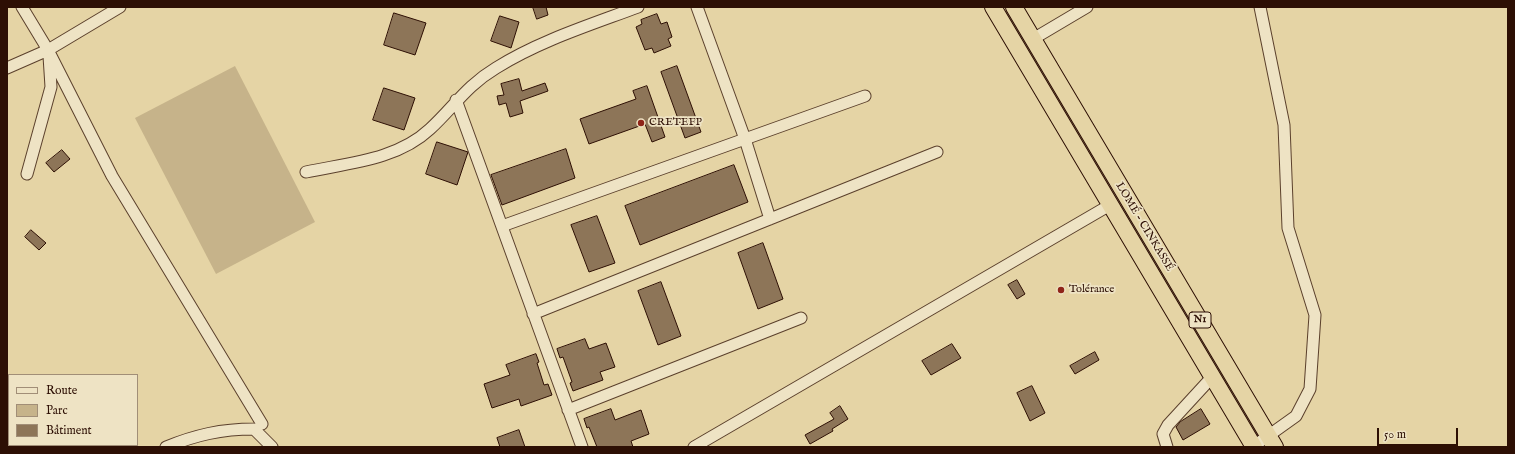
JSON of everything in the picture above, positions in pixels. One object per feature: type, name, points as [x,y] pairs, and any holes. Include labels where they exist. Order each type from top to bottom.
[{"type":"highway","name":"LOMÉ - CINKASSÉ","points":[[993,7],[1254,446]]},
{"type":"highway","name":"LOMÉ - CINKASSÉ","points":[[1014,7],[1272,442]]},
{"type":"street","points":[[22,7],[48,50],[112,176],[262,424]]},
{"type":"street","points":[[7,68],[48,50],[120,7]]},
{"type":"street","points":[[306,172],[391,155],[428,131],[468,88],[496,68],[535,47],[638,7]]},
{"type":"street","points":[[697,7],[745,139],[770,219]]},
{"type":"street","points":[[1033,39],[1087,7]]},
{"type":"street","points":[[1254,446],[1272,442],[1296,416],[1310,389],[1315,315],[1288,228],[1284,125],[1260,7]]},
{"type":"street","points":[[27,174],[51,87],[48,50]]},
{"type":"street","points":[[502,226],[865,96]]},
{"type":"street","points":[[456,100],[582,447]]},
{"type":"street","points":[[533,314],[937,152]]},
{"type":"street","points":[[694,447],[1110,205]]},
{"type":"street","points":[[568,410],[801,318]]},
{"type":"street","points":[[1167,447],[1164,434],[1168,425],[1213,376]]},
{"type":"street","points":[[166,447],[196,435],[230,429],[254,429],[272,447]]},
{"type":"green space","points":[[235,66],[315,222],[216,274],[135,118]]},
{"type":"building","points":[[533,7],[546,7],[548,15],[537,19]]},
{"type":"building","points":[[394,13],[426,23],[415,55],[384,45]]},
{"type":"building","points":[[657,14],[661,24],[667,22],[672,37],[668,39],[671,46],[654,53],[652,48],[645,50],[636,27],[642,24],[641,20]]},
{"type":"building","points":[[500,16],[519,22],[511,48],[491,41]]},
{"type":"building","points":[[677,66],[701,132],[685,138],[661,72]]},
{"type":"building","points":[[519,79],[522,91],[545,83],[548,91],[520,101],[523,113],[510,117],[506,103],[499,105],[497,96],[504,95],[501,84]]},
{"type":"building","points":[[647,86],[665,137],[652,142],[645,124],[589,144],[580,119],[636,99],[633,91]]},
{"type":"building","points":[[384,88],[415,98],[404,130],[373,120]]},
{"type":"building","points":[[437,142],[468,152],[457,185],[426,174]]},
{"type":"building","points":[[566,149],[575,178],[502,205],[491,175]]},
{"type":"building","points":[[62,150],[70,159],[54,172],[46,163]]},
{"type":"building","points":[[734,165],[748,202],[640,245],[625,206]]},
{"type":"building","points":[[597,216],[615,263],[589,272],[571,225]]},
{"type":"building","points":[[31,230],[46,243],[39,250],[25,237]]},
{"type":"building","points":[[763,243],[783,299],[758,309],[738,253]]},
{"type":"building","points":[[1017,280],[1025,294],[1017,299],[1008,285]]},
{"type":"building","points":[[661,282],[681,336],[658,345],[638,291]]},
{"type":"building","points":[[585,339],[589,349],[606,343],[615,367],[600,372],[603,380],[573,391],[570,383],[572,382],[563,357],[560,358],[557,349]]},
{"type":"building","points":[[952,344],[961,358],[931,375],[922,361]]},
{"type":"building","points":[[1095,352],[1099,360],[1075,374],[1070,366]]},
{"type":"building","points":[[536,354],[539,362],[537,363],[544,385],[548,384],[552,395],[521,406],[519,399],[492,408],[484,384],[510,375],[506,365]]},
{"type":"building","points":[[1032,386],[1045,413],[1030,421],[1017,393]]},
{"type":"building","points":[[840,406],[848,419],[832,429],[833,431],[810,444],[805,435],[834,419],[830,413]]},
{"type":"building","points":[[611,409],[615,420],[641,410],[649,434],[631,441],[633,447],[597,447],[584,419]]},
{"type":"building","points":[[1201,409],[1210,424],[1183,440],[1176,427],[1180,422]]},
{"type":"building","points":[[519,430],[525,447],[500,447],[497,438]]},
{"type":"place","name":"CRETEFP","points":[[641,123]]},
{"type":"place","name":"Tolérance","points":[[1061,290]]}]
